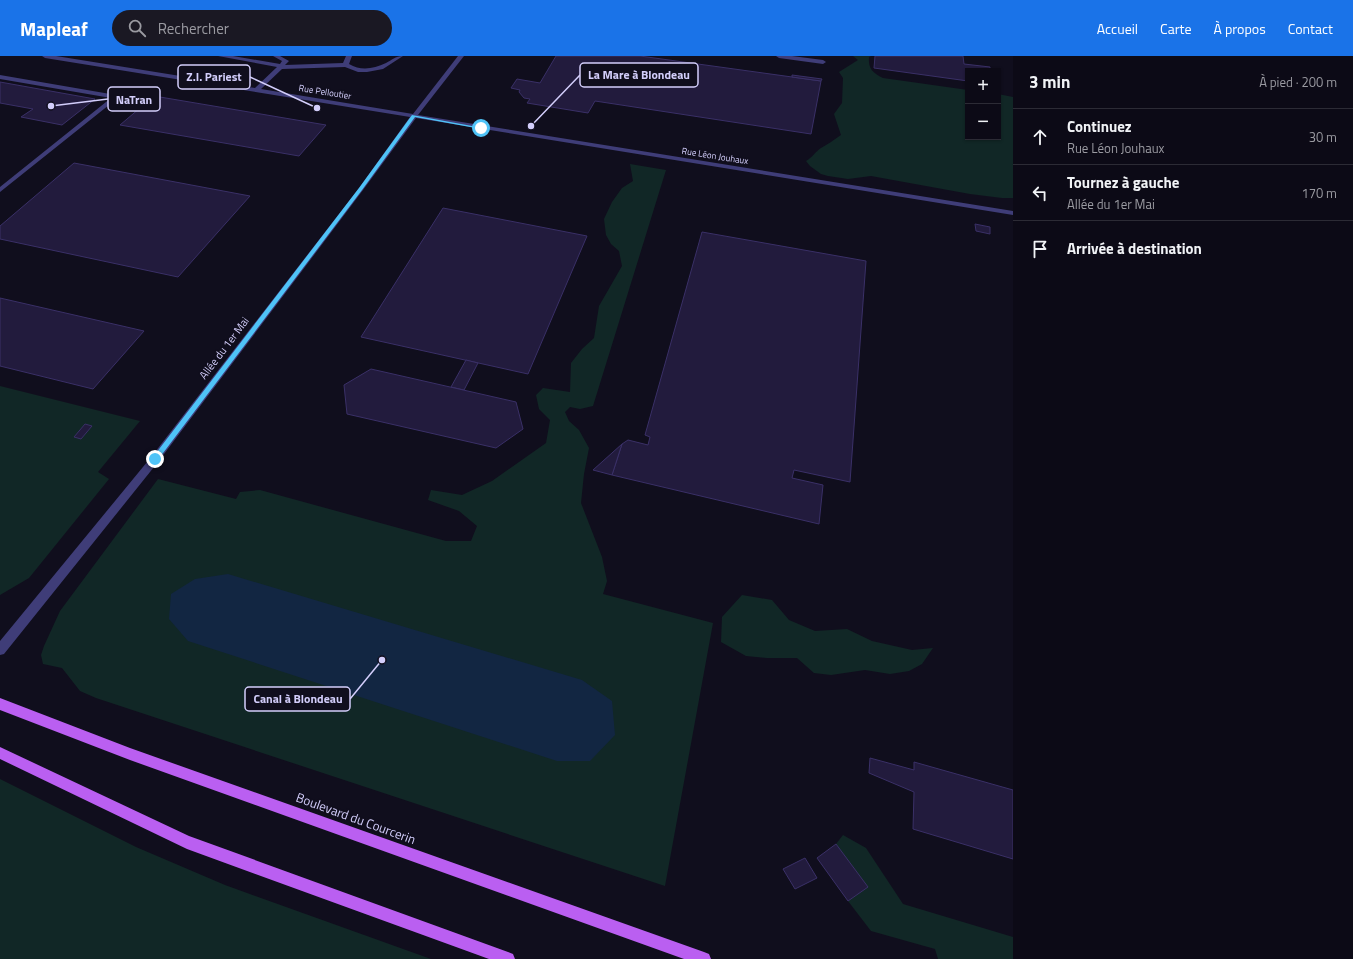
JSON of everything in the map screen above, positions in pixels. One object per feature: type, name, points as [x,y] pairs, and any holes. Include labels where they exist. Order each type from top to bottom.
[{"type":"main road","name":"Boulevard du Courcerin","points":[[0,704],[130,754],[699,958]]},
{"type":"main road","points":[[0,753],[187,842],[508,959]]},
{"type":"street","name":"Rue Pelloutier","points":[[45,56],[414,116]]},
{"type":"street","points":[[221,56],[275,64],[281,67],[316,67],[347,61],[356,70],[370,70],[389,65],[400,56]]},
{"type":"street","points":[[257,90],[286,61],[276,56]]},
{"type":"street","name":"Allée du 1er Mai","points":[[0,650],[155,459],[461,56]]},
{"type":"street","points":[[779,56],[824,62]]},
{"type":"street","points":[[0,77],[116,97],[0,190]]},
{"type":"street","name":"Rue Léon Jouhaux","points":[[414,116],[1013,213]]},
{"type":"green space","points":[[853,56],[871,56],[869,57],[870,68],[883,78],[965,90],[965,140],[1001,140],[1001,95],[1013,97],[1013,198],[970,194],[871,176],[848,179],[828,176],[821,174],[810,166],[806,161],[841,135],[834,114],[842,103],[843,78],[839,72],[858,60]]},
{"type":"green space","points":[[630,164],[666,170],[593,406],[580,409],[570,407],[565,412],[569,421],[579,430],[589,448],[584,474],[581,503],[602,557],[607,581],[603,594],[713,623],[665,886],[96,698],[80,691],[62,668],[43,664],[41,655],[60,611],[158,479],[236,499],[240,492],[260,490],[446,541],[471,541],[477,526],[459,511],[428,500],[431,490],[462,495],[492,481],[546,443],[550,420],[539,409],[536,395],[543,388],[570,392],[571,363],[582,349],[594,338],[599,306],[622,266],[619,251],[611,244],[606,235],[604,219],[612,202],[622,188],[633,181]]},
{"type":"green space","points":[[0,386],[140,421],[98,472],[109,479],[29,578],[0,595]]},
{"type":"green space","points":[[742,595],[772,600],[789,620],[815,631],[847,629],[872,641],[912,650],[933,648],[922,664],[909,671],[890,674],[865,670],[831,675],[814,673],[797,658],[746,656],[721,642],[722,617]]},
{"type":"green space","points":[[0,779],[136,847],[225,885],[431,959],[0,959]]},
{"type":"green space","points":[[843,835],[866,848],[903,904],[1013,937],[1013,959],[938,959],[935,949],[871,931],[848,901],[867,887],[836,844]]},
{"type":"water","points":[[228,574],[582,680],[612,701],[615,735],[590,761],[557,761],[188,641],[169,619],[171,594],[195,579]]},
{"type":"building","points":[[556,56],[640,56],[821,81],[811,134],[595,101],[588,113],[527,103],[530,99],[524,98],[519,92],[520,90],[511,88],[517,79],[540,83]]},
{"type":"building","points":[[875,56],[963,56],[964,64],[990,67],[965,68],[965,81],[874,68]]},
{"type":"building","points":[[792,75],[822,79],[821,81],[792,77]]},
{"type":"building","points":[[0,82],[95,99],[62,125],[21,117],[33,109],[0,103]]},
{"type":"building","points":[[154,96],[326,125],[299,156],[120,125]]},
{"type":"building","points":[[74,163],[250,196],[178,277],[0,239],[0,226]]},
{"type":"building","points":[[443,208],[587,236],[528,374],[361,337]]},
{"type":"building","points":[[975,224],[990,227],[990,234],[976,231]]},
{"type":"building","points":[[702,232],[866,261],[850,482],[794,470],[792,478],[823,485],[819,524],[612,475],[622,444],[628,440],[648,445],[650,437],[645,435]]},
{"type":"building","points":[[0,298],[144,331],[93,389],[0,366]]},
{"type":"building","points":[[466,360],[478,363],[464,390],[451,387]]},
{"type":"building","points":[[371,369],[516,402],[523,429],[496,448],[347,414],[344,385]]},
{"type":"building","points":[[85,424],[92,426],[81,439],[74,437]]},
{"type":"building","points":[[622,444],[612,475],[593,470]]},
{"type":"building","points":[[870,758],[914,770],[914,762],[1013,790],[1013,859],[913,829],[914,792],[869,773]]},
{"type":"building","points":[[836,844],[868,887],[848,901],[817,858]]},
{"type":"building","points":[[805,858],[817,878],[795,889],[783,869]]},
{"type":"place","name":"NaTran","points":[[51,106]]},
{"type":"place","name":"Z.I. Pariest","points":[[317,108]]},
{"type":"place","name":"La Mare à Blondeau","points":[[531,126]]},
{"type":"place","name":"Canal à Blondeau","points":[[382,660]]},
{"type":"route","points":[[155,459],[361,189],[414,116],[481,128]]}]
